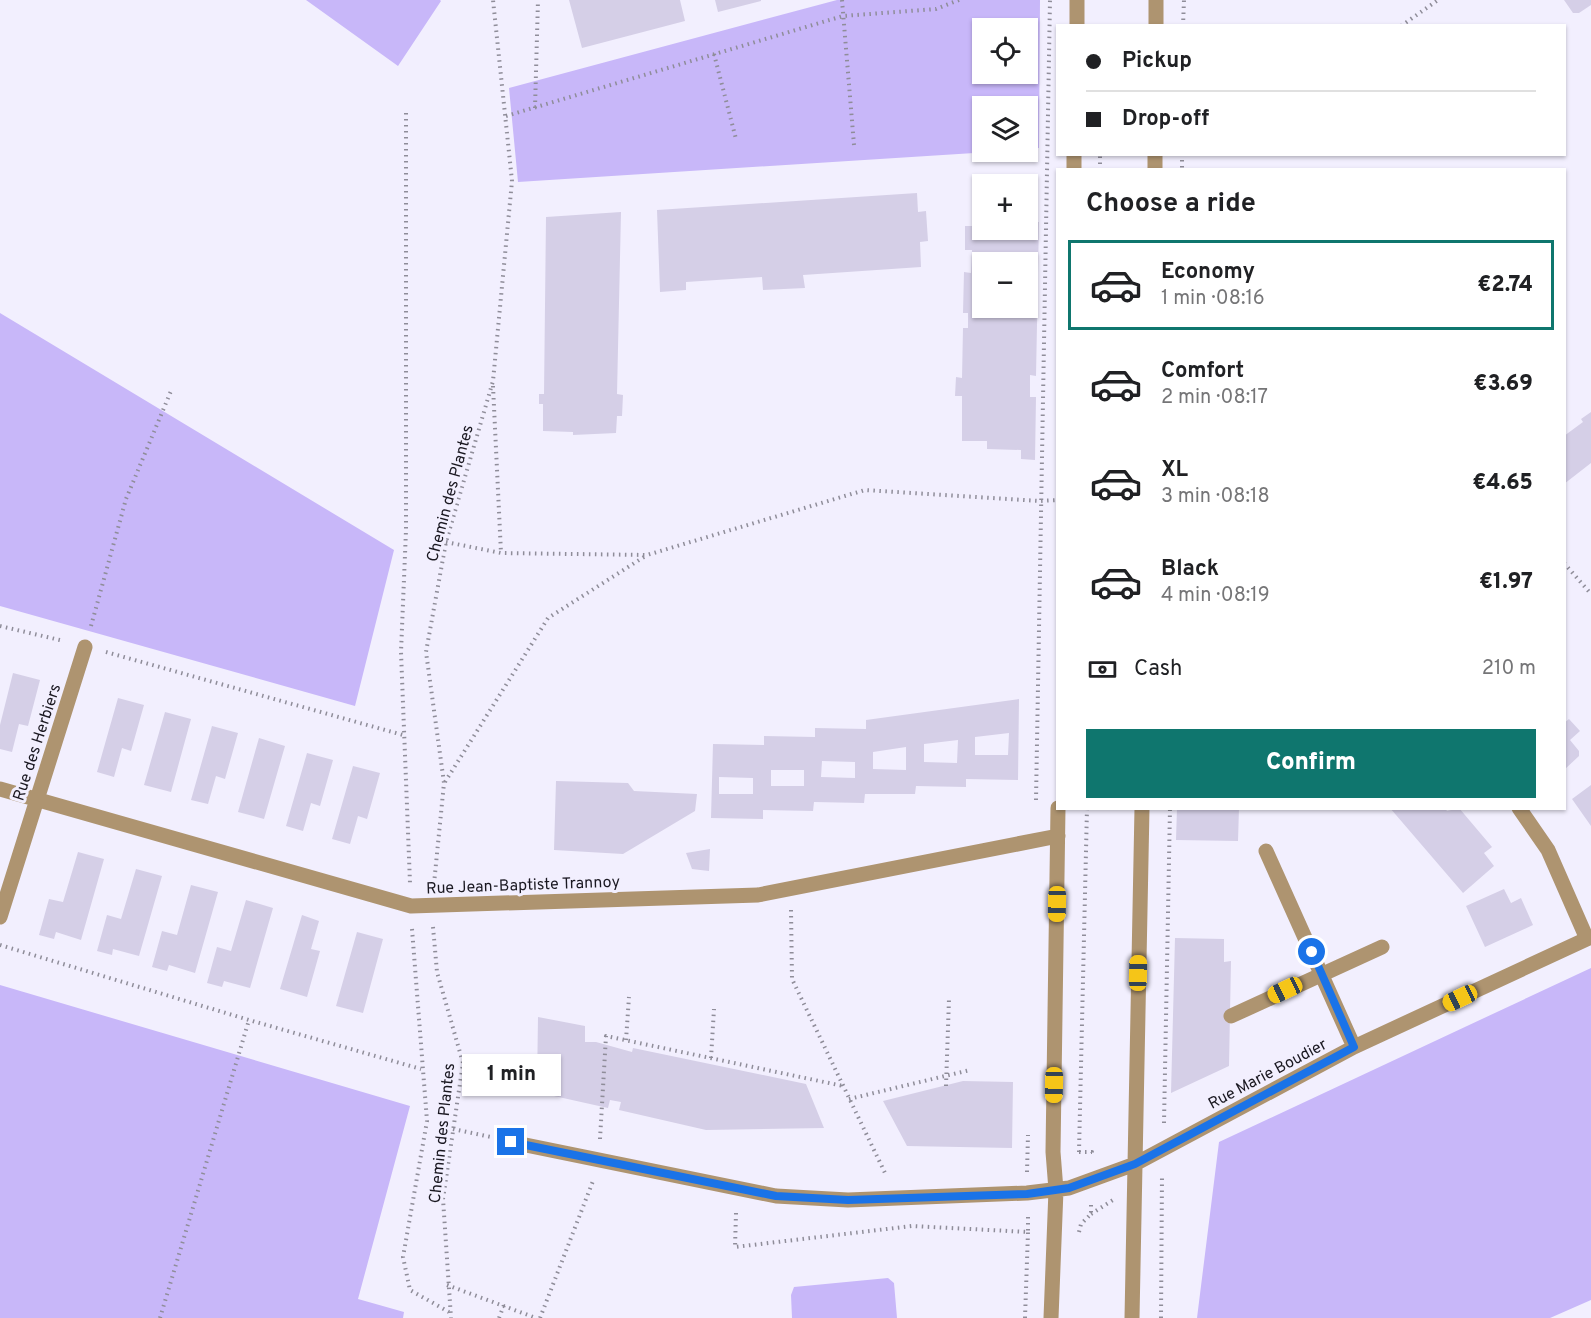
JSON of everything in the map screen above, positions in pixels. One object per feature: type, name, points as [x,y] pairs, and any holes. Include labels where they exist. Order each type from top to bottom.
[{"type":"street","points":[[1077,0],[1077,24]]},
{"type":"street","points":[[1156,0],[1156,24]]},
{"type":"street","name":"Rue des Herbiers","points":[[0,917],[85,647]]},
{"type":"street","name":"Rue Jean-Baptiste Trannoy","points":[[0,789],[411,906],[758,895],[1058,836]]},
{"type":"street","points":[[1051,1318],[1056,1190],[1053,1152],[1058,810]]},
{"type":"street","points":[[1132,1318],[1142,810]]},
{"type":"street","points":[[1520,810],[1548,850],[1589,938]]},
{"type":"street","points":[[1266,851],[1354,1047]]},
{"type":"street","name":"Rue Marie Boudier","points":[[511,1142],[776,1196],[848,1200],[1027,1194],[1056,1190],[1092,1181],[1135,1164],[1354,1047],[1589,938]]},
{"type":"street","points":[[1231,1016],[1382,947]]},
{"type":"path","name":"Chemin des Plantes","points":[[451,1318],[443,1199],[463,1063],[437,972],[432,904],[444,783],[426,652],[446,542],[493,381],[512,181],[493,0]]},
{"type":"path","points":[[535,108],[538,0]]},
{"type":"path","points":[[842,0],[854,145]]},
{"type":"path","points":[[506,116],[843,16],[936,9],[958,0]]},
{"type":"path","points":[[1036,840],[1050,0]]},
{"type":"path","points":[[1183,24],[1184,0]]},
{"type":"path","points":[[1404,24],[1438,0]]},
{"type":"path","points":[[714,54],[736,139]]},
{"type":"path","name":"Chemin des Plantes","points":[[406,113],[406,530],[401,652],[411,906],[421,1069],[427,1121],[403,1257],[410,1290],[449,1312]]},
{"type":"path","points":[[493,381],[501,553]]},
{"type":"path","points":[[85,647],[126,499],[171,391]]},
{"type":"path","points":[[444,783],[548,618],[647,555],[865,490],[1056,500]]},
{"type":"path","points":[[446,542],[501,553],[647,555]]},
{"type":"path","points":[[1566,565],[1591,594]]},
{"type":"path","points":[[0,626],[85,647],[403,735]]},
{"type":"path","points":[[1079,1152],[1087,810]]},
{"type":"path","points":[[1161,1318],[1161,1150],[1170,810]]},
{"type":"path","points":[[791,888],[792,979],[897,1198],[897,1228]]},
{"type":"path","points":[[0,945],[421,1069]]},
{"type":"path","points":[[626,1040],[629,997]]},
{"type":"path","points":[[946,1086],[949,999]]},
{"type":"path","points":[[711,1058],[714,1009]]},
{"type":"path","points":[[160,1318],[249,1020]]},
{"type":"path","points":[[598,1160],[606,1036],[843,1086]]},
{"type":"path","points":[[849,1099],[969,1070]]},
{"type":"path","points":[[453,1129],[511,1142]]},
{"type":"path","points":[[1027,1152],[1028,1129]]},
{"type":"path","points":[[447,1285],[538,1318],[593,1180]]},
{"type":"path","points":[[499,1318],[504,1305]]},
{"type":"shaded area","points":[[306,0],[440,0],[441,1],[398,66]]},
{"type":"shaded area","points":[[837,0],[1040,0],[1039,148],[1038,96],[972,96],[972,153],[518,182],[509,88]]},
{"type":"shaded area","points":[[0,313],[394,550],[355,706],[0,606]]},
{"type":"shaded area","points":[[1591,968],[1591,1300],[1550,1318],[1197,1318],[1219,1142]]},
{"type":"shaded area","points":[[0,985],[410,1106],[358,1299],[404,1312],[403,1318],[0,1318]]},
{"type":"shaded area","points":[[888,1278],[894,1283],[897,1318],[792,1318],[791,1295],[794,1287]]},
{"type":"building","points":[[569,0],[680,0],[685,21],[582,48]]},
{"type":"building","points":[[715,0],[761,0],[761,1],[718,12]]},
{"type":"building","points":[[1564,0],[1591,0],[1591,5],[1579,13],[1573,13]]},
{"type":"building","points":[[917,193],[918,212],[926,211],[928,241],[920,242],[921,267],[803,275],[805,288],[763,290],[762,277],[686,282],[686,290],[660,292],[657,210]]},
{"type":"building","points":[[621,212],[617,394],[623,395],[622,416],[617,416],[616,433],[573,435],[573,432],[543,431],[543,404],[539,404],[539,394],[544,394],[546,217]]},
{"type":"building","points":[[1039,222],[1038,273],[1038,252],[972,252],[972,318],[1037,318],[1036,376],[1030,375],[1030,397],[1036,397],[1035,460],[1021,459],[1021,450],[987,449],[987,441],[962,441],[962,396],[955,396],[956,377],[962,378],[963,328],[968,328],[968,313],[963,313],[964,272],[971,273],[972,250],[965,250],[965,226],[972,226],[972,240],[1038,240]]},
{"type":"building","points":[[1591,412],[1591,463],[1566,482],[1566,435],[1583,422],[1581,419]]},
{"type":"building","points":[[13,673],[40,680],[28,726],[19,724],[12,752],[0,749],[0,725]]},
{"type":"building","points":[[118,698],[144,705],[131,751],[122,748],[114,777],[97,772]]},
{"type":"building","points":[[1019,699],[1018,780],[966,779],[966,787],[916,786],[915,794],[865,794],[864,803],[814,802],[813,811],[763,810],[763,819],[711,818],[713,744],[764,745],[764,736],[815,737],[815,728],[866,729],[866,720]],"holes":[[[1009,733],[1008,755],[975,755],[975,737]],[[958,740],[957,763],[924,762],[924,744]],[[906,747],[906,770],[873,769],[873,752]],[[822,761],[855,762],[855,778],[821,777]],[[771,770],[804,770],[804,786],[771,786]],[[719,777],[753,778],[753,794],[719,794]]]},
{"type":"building","points":[[165,712],[191,719],[171,792],[144,785]]},
{"type":"building","points":[[1569,719],[1580,731],[1570,740],[1579,751],[1579,756],[1566,768],[1566,721]]},
{"type":"building","points":[[212,726],[238,733],[225,779],[216,776],[208,804],[191,800]]},
{"type":"building","points":[[259,738],[285,746],[264,819],[238,812]]},
{"type":"building","points":[[307,753],[333,760],[320,806],[311,803],[303,831],[286,826]]},
{"type":"building","points":[[353,766],[380,773],[367,819],[358,816],[350,844],[332,839]]},
{"type":"building","points":[[556,781],[628,783],[634,791],[697,794],[695,811],[623,854],[554,850]]},
{"type":"building","points":[[1591,785],[1591,826],[1572,799]]},
{"type":"building","points":[[1177,810],[1239,810],[1238,841],[1176,840]]},
{"type":"building","points":[[1392,810],[1461,810],[1492,847],[1484,853],[1494,866],[1463,893]]},
{"type":"building","points":[[710,849],[709,871],[692,869],[686,853]]},
{"type":"building","points":[[78,852],[104,859],[81,940],[56,932],[54,939],[39,935],[49,899],[63,902]]},
{"type":"building","points":[[136,869],[162,876],[139,956],[113,949],[112,955],[97,951],[107,915],[121,919]]},
{"type":"building","points":[[191,885],[218,892],[195,973],[169,965],[167,971],[152,967],[162,931],[177,935]]},
{"type":"building","points":[[1504,889],[1511,903],[1521,898],[1533,925],[1485,947],[1466,906]]},
{"type":"building","points":[[246,900],[273,908],[250,988],[224,981],[222,987],[207,983],[217,947],[231,951]]},
{"type":"building","points":[[302,915],[319,921],[311,949],[320,951],[307,997],[280,989]]},
{"type":"building","points":[[357,932],[383,939],[363,1013],[336,1006]]},
{"type":"building","points":[[1175,938],[1224,939],[1224,962],[1231,961],[1229,1066],[1171,1093]]},
{"type":"building","points":[[538,1017],[585,1026],[585,1042],[596,1042],[632,1052],[633,1048],[806,1084],[824,1128],[706,1130],[619,1110],[621,1102],[610,1100],[608,1108],[554,1096],[555,1087],[537,1085]]},
{"type":"building","points":[[963,1081],[1013,1082],[1012,1148],[907,1146],[883,1101]]},
{"type":"route","points":[[511,1142],[776,1196],[848,1200],[1027,1194],[1069,1188],[1135,1164],[1354,1047],[1312,952]]}]
